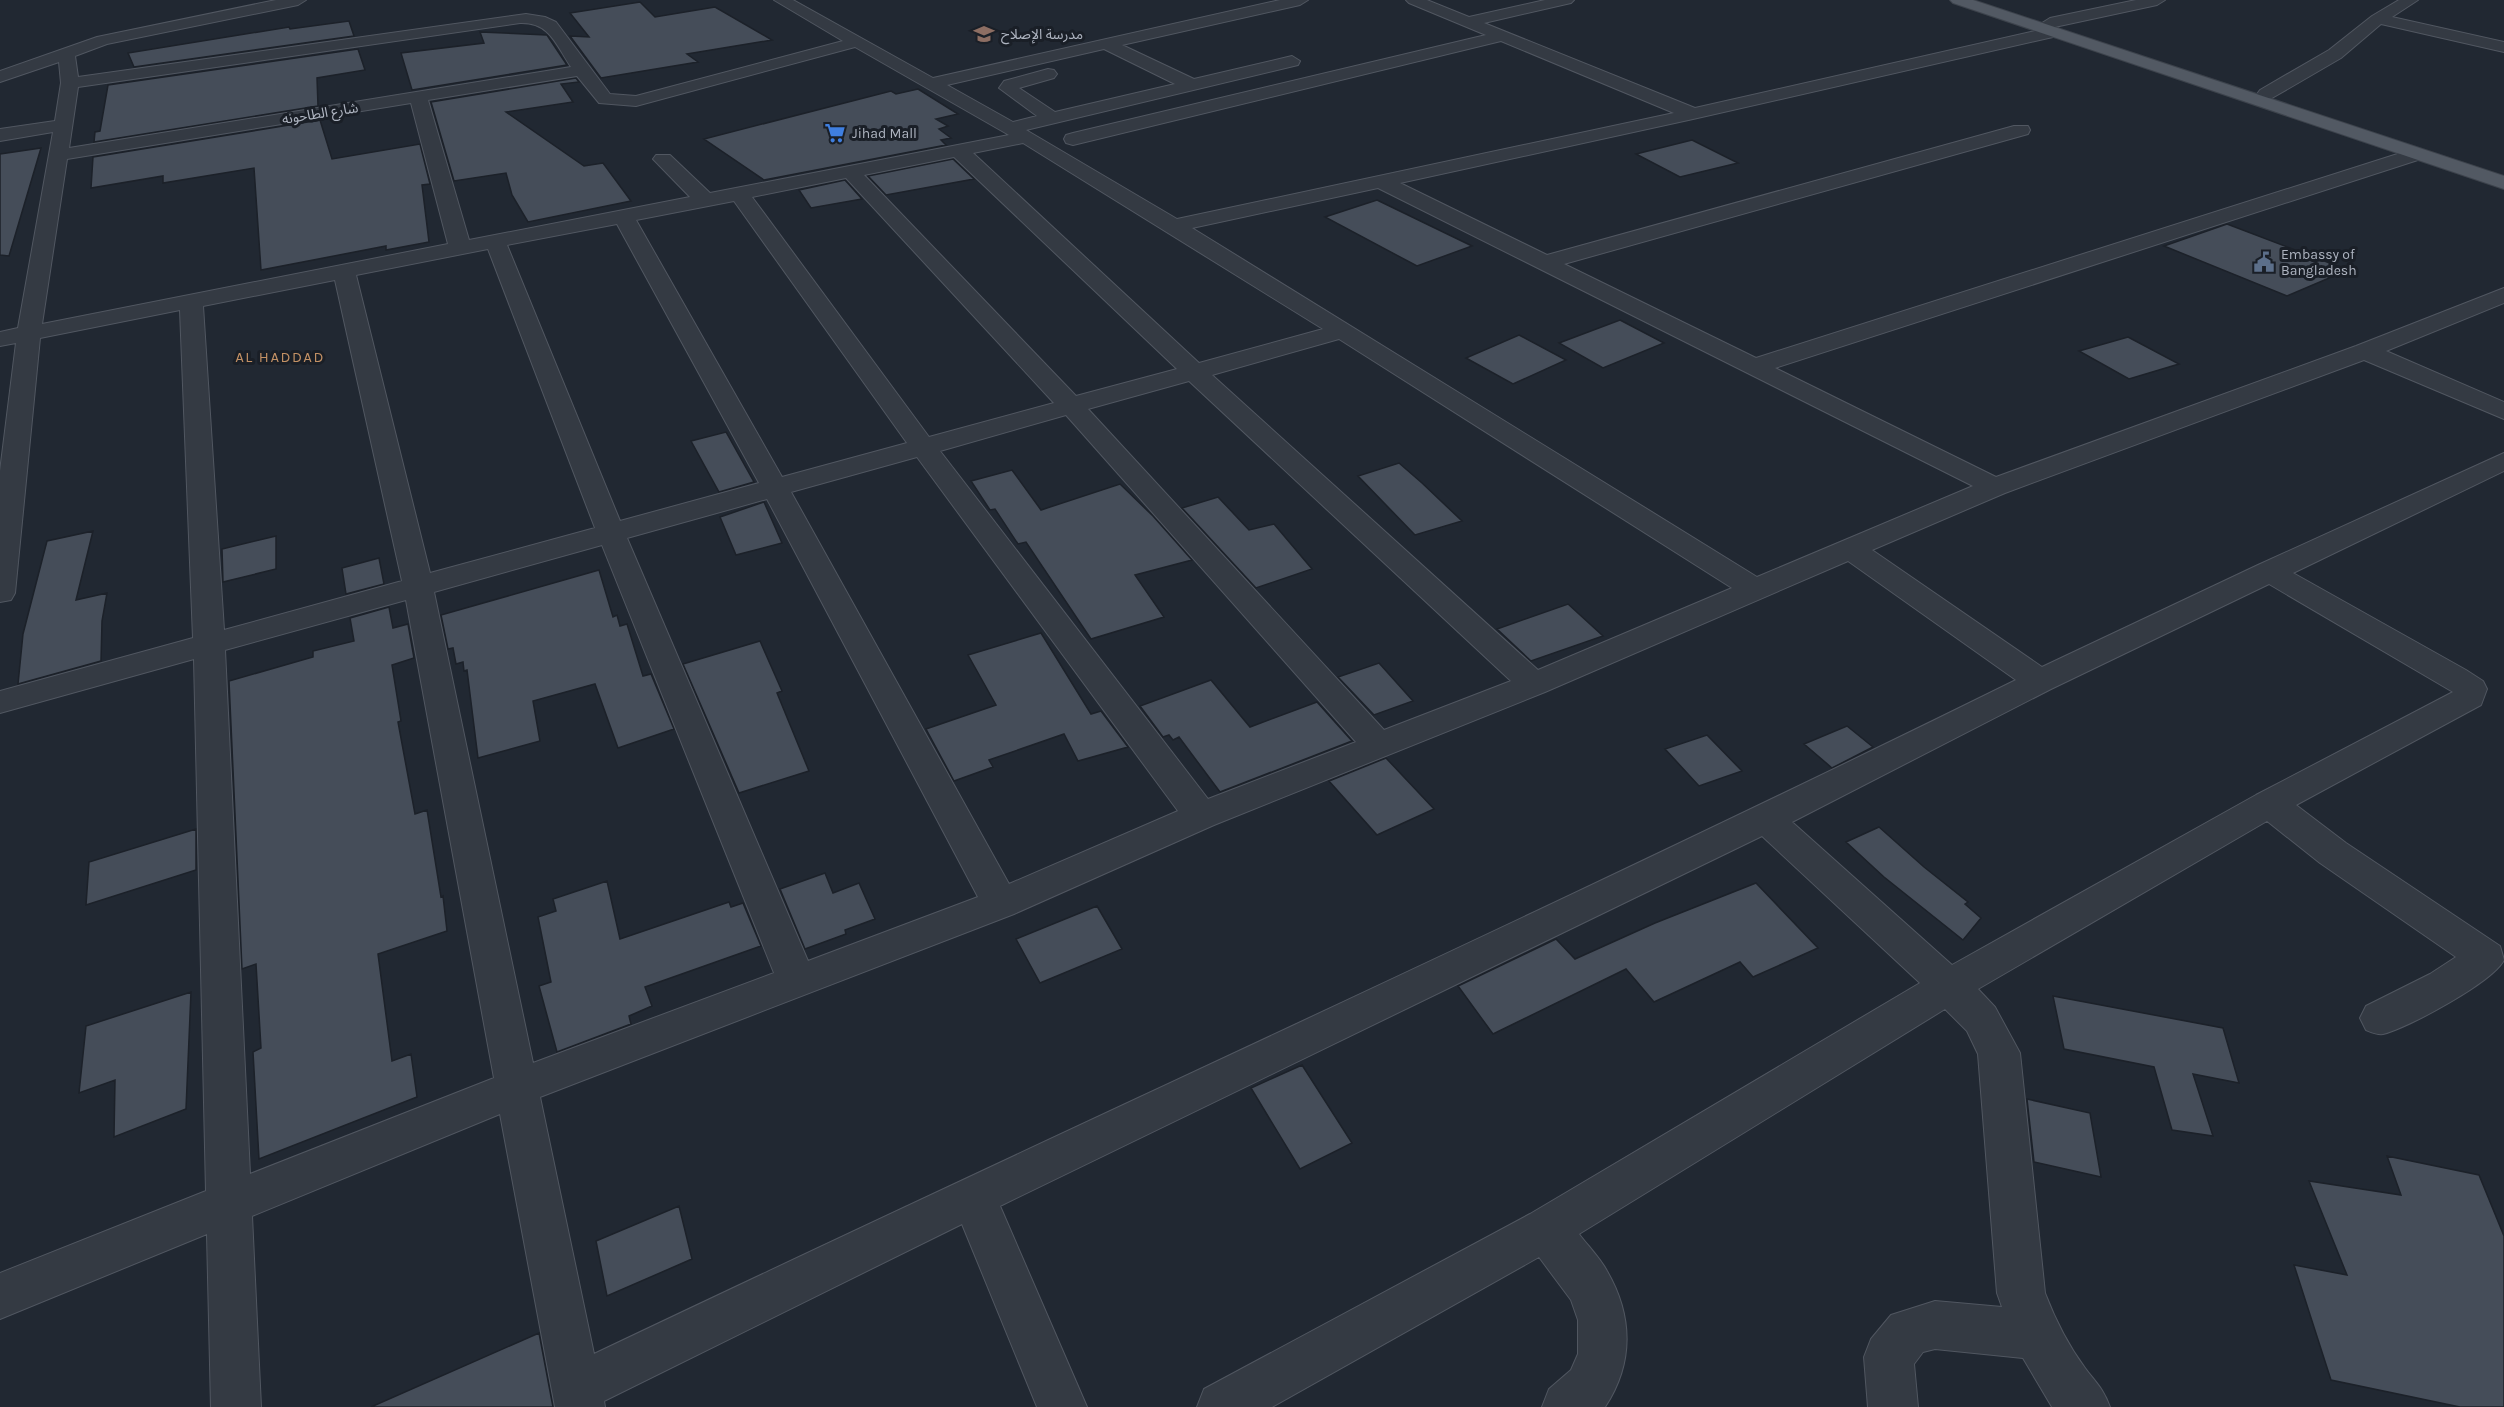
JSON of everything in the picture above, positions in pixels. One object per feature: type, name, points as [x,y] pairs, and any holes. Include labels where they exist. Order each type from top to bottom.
[{"type":"main road","points":[[1958,0],[2052,27],[2504,170]]},
{"type":"main road","points":[[1983,0],[2052,27],[2504,183]]},
{"type":"street","points":[[0,77],[66,52],[129,34],[298,0]]},
{"type":"street","points":[[782,0],[1018,132],[1174,226],[1756,590]]},
{"type":"street","points":[[929,84],[1300,0]]},
{"type":"street","points":[[1414,0],[1694,114]]},
{"type":"street","points":[[1467,22],[1566,0]]},
{"type":"street","points":[[1174,226],[1694,114],[2157,0]]},
{"type":"street","points":[[2266,94],[2335,54],[2378,19],[2410,0]]},
{"type":"street","points":[[70,83],[517,19],[544,21],[550,25],[598,93],[605,99],[636,100],[856,42]]},
{"type":"street","points":[[2378,19],[2504,47]]},
{"type":"street","points":[[1073,139],[1502,36]]},
{"type":"street","points":[[1106,44],[1190,84]]},
{"type":"street","points":[[0,61],[66,52]]},
{"type":"street","points":[[0,593],[29,333],[70,83],[66,52]]},
{"type":"street","points":[[1052,118],[1008,88],[1010,85],[1132,55]]},
{"type":"street","points":[[0,339],[344,270],[740,195],[958,150],[1018,132],[1052,118],[1292,61]]},
{"type":"street","points":[[1136,74],[1159,69]]},
{"type":"street","name":"شارع الطاحونه","points":[[58,155],[582,70]]},
{"type":"street","points":[[1026,101],[1048,96]]},
{"type":"street","points":[[418,97],[460,248]]},
{"type":"street","points":[[0,135],[62,125]]},
{"type":"street","points":[[1544,263],[2022,130]]},
{"type":"street","points":[[958,150],[1194,372],[1534,684]]},
{"type":"street","points":[[1754,367],[2417,154]]},
{"type":"street","points":[[663,159],[706,201]]},
{"type":"street","points":[[851,172],[1071,406],[1379,746]]},
{"type":"street","points":[[1380,181],[1995,487]]},
{"type":"street","points":[[740,195],[923,447],[1201,816]]},
{"type":"street","points":[[624,217],[776,488],[1001,904]]},
{"type":"street","points":[[495,241],[611,533],[797,982]]},
{"type":"street","points":[[344,270],[418,586],[579,1397],[973,1196],[1766,819],[2040,681],[2504,461]]},
{"type":"street","points":[[0,1296],[516,1088],[1001,904],[1201,816],[1534,684],[1995,487],[2365,351],[2504,295]]},
{"type":"street","points":[[191,301],[209,644],[236,1407]]},
{"type":"street","points":[[0,702],[1342,331]]},
{"type":"street","points":[[2365,351],[2504,411]]},
{"type":"street","points":[[1852,550],[2040,681]]},
{"type":"street","points":[[1222,1407],[1546,1229],[1949,986],[2270,804],[2469,697],[2471,689],[2439,667],[2268,571]]},
{"type":"street","points":[[2270,804],[2333,853],[2495,952],[2444,986],[2380,1018]]},
{"type":"street","points":[[1766,819],[1949,986],[1981,1019],[1999,1053],[2021,1293],[2037,1335],[2067,1386],[2085,1407]]},
{"type":"street","points":[[973,1196],[1062,1407]]},
{"type":"street","points":[[1546,1229],[1590,1287],[1602,1320],[1603,1354],[1589,1388],[1567,1407]]},
{"type":"street","points":[[1893,1407],[1889,1357],[1908,1332],[1935,1325],[2037,1335]]},
{"type":"building","points":[[640,2],[655,17],[715,7],[772,40],[687,54],[698,62],[601,78],[570,36],[589,37],[570,13]]},
{"type":"building","points":[[349,21],[354,36],[134,67],[128,53],[289,27],[290,29]]},
{"type":"building","points":[[480,32],[547,35],[567,65],[412,90],[401,53],[484,43]]},
{"type":"building","points":[[358,49],[365,70],[317,78],[318,106],[94,142],[95,132],[100,131],[108,85]]},
{"type":"building","points":[[576,78],[579,82],[561,84],[573,102],[506,112],[584,166],[603,163],[631,201],[528,222],[512,195],[506,173],[454,181],[431,102]]},
{"type":"building","name":"Jihad Mall","points":[[918,89],[958,114],[936,119],[948,126],[939,129],[951,138],[941,140],[946,145],[764,180],[704,139],[891,91],[896,94]]},
{"type":"building","points":[[320,120],[332,159],[420,144],[430,184],[422,185],[429,242],[386,250],[386,246],[261,270],[254,168],[163,183],[163,176],[91,188],[93,157]]},
{"type":"building","points":[[1692,140],[1738,163],[1680,177],[1636,154]]},
{"type":"building","points":[[41,148],[9,256],[0,255],[0,154]]},
{"type":"building","points":[[953,159],[974,179],[886,195],[868,176]]},
{"type":"building","points":[[845,180],[862,199],[811,208],[799,190]]},
{"type":"building","points":[[1377,200],[1472,246],[1417,266],[1325,217]]},
{"type":"building","name":"Embassy of Bangladesh","points":[[2227,224],[2348,270],[2287,296],[2164,246]]},
{"type":"building","points":[[1620,320],[1664,343],[1603,368],[1559,343]]},
{"type":"building","points":[[1519,335],[1566,360],[1513,384],[1466,358]]},
{"type":"building","points":[[2128,337],[2179,364],[2129,379],[2079,351]]},
{"type":"building","points":[[726,432],[754,482],[719,492],[691,441]]},
{"type":"building","points":[[1399,463],[1462,521],[1415,535],[1358,476]]},
{"type":"building","points":[[1012,470],[1041,510],[1120,484],[1153,516],[1192,560],[1135,575],[1164,617],[1091,639],[1026,542],[1018,544],[995,509],[990,510],[971,481]]},
{"type":"building","points":[[1218,497],[1249,530],[1274,524],[1312,569],[1256,588],[1182,508]]},
{"type":"building","points":[[764,502],[782,543],[736,555],[720,517]]},
{"type":"building","points":[[93,531],[76,600],[107,593],[102,621],[101,661],[18,684],[23,634],[47,541]]},
{"type":"building","points":[[276,536],[276,569],[223,582],[222,549]]},
{"type":"building","points":[[379,558],[384,584],[346,594],[342,568]]},
{"type":"building","points":[[599,570],[613,617],[617,615],[620,626],[627,624],[643,676],[651,674],[674,729],[618,748],[595,684],[533,701],[540,741],[478,758],[467,670],[464,671],[463,662],[456,664],[453,648],[448,649],[441,615]]},
{"type":"building","points":[[1568,604],[1603,636],[1531,661],[1497,629]]},
{"type":"building","points":[[389,607],[393,628],[408,624],[414,658],[392,665],[401,721],[398,722],[415,814],[427,810],[447,931],[378,954],[392,1061],[411,1054],[417,1097],[259,1159],[253,1052],[261,1048],[256,964],[242,969],[229,681],[313,657],[313,651],[354,641],[350,618]]},
{"type":"building","points":[[1041,633],[1091,714],[1101,711],[1128,747],[1078,761],[1064,734],[989,760],[993,767],[954,781],[926,729],[996,705],[968,655]]},
{"type":"building","points":[[760,641],[782,691],[777,693],[809,771],[739,793],[683,664]]},
{"type":"building","points":[[1379,663],[1413,701],[1374,715],[1338,677]]},
{"type":"building","points":[[1211,680],[1250,727],[1317,702],[1352,741],[1220,792],[1179,737],[1173,740],[1169,735],[1163,737],[1140,706]]},
{"type":"building","points":[[1847,726],[1873,747],[1832,768],[1804,744]]},
{"type":"building","points":[[1707,735],[1742,771],[1699,786],[1665,749]]},
{"type":"building","points":[[1386,758],[1434,809],[1377,835],[1329,781]]},
{"type":"building","points":[[1879,827],[1968,902],[1965,904],[1981,918],[1963,940],[1884,877],[1846,842]]},
{"type":"building","points":[[196,829],[196,870],[86,905],[89,862]]},
{"type":"building","points":[[825,873],[833,893],[859,883],[875,919],[845,930],[846,934],[805,949],[780,889]]},
{"type":"building","points":[[607,881],[620,939],[729,902],[731,907],[743,903],[761,946],[645,987],[652,1006],[629,1016],[631,1024],[557,1052],[539,986],[551,982],[538,917],[556,911],[553,899]]},
{"type":"building","points":[[1756,883],[1818,948],[1753,977],[1740,962],[1654,1002],[1626,969],[1493,1034],[1458,986],[1556,939],[1575,959],[1655,923]]},
{"type":"building","points":[[1097,906],[1122,949],[1040,983],[1016,939]]},
{"type":"building","points":[[191,992],[186,1109],[114,1137],[115,1080],[79,1093],[86,1026]]},
{"type":"building","points":[[2053,996],[2223,1028],[2239,1083],[2193,1074],[2213,1136],[2172,1130],[2154,1067],[2064,1049]]},
{"type":"building","points":[[1302,1065],[1352,1143],[1300,1169],[1251,1088]]},
{"type":"building","points":[[2027,1099],[2090,1113],[2101,1177],[2034,1162]]},
{"type":"building","points":[[2387,1156],[2479,1175],[2504,1236],[2504,1407],[2460,1407],[2331,1380],[2294,1265],[2347,1275],[2309,1181],[2401,1195]]},
{"type":"building","points":[[679,1206],[692,1259],[607,1296],[596,1241]]},
{"type":"building","points":[[539,1333],[553,1407],[371,1407]]},
{"type":"place","name":"مدرسة الإصلاح","points":[[984,34]]},
{"type":"place","name":"Jihad Mall","points":[[835,133]]},
{"type":"place","name":"Embassy of Bangladesh","points":[[2264,262]]},
{"type":"district","name":"AL HADDAD","points":[[280,357]]}]
